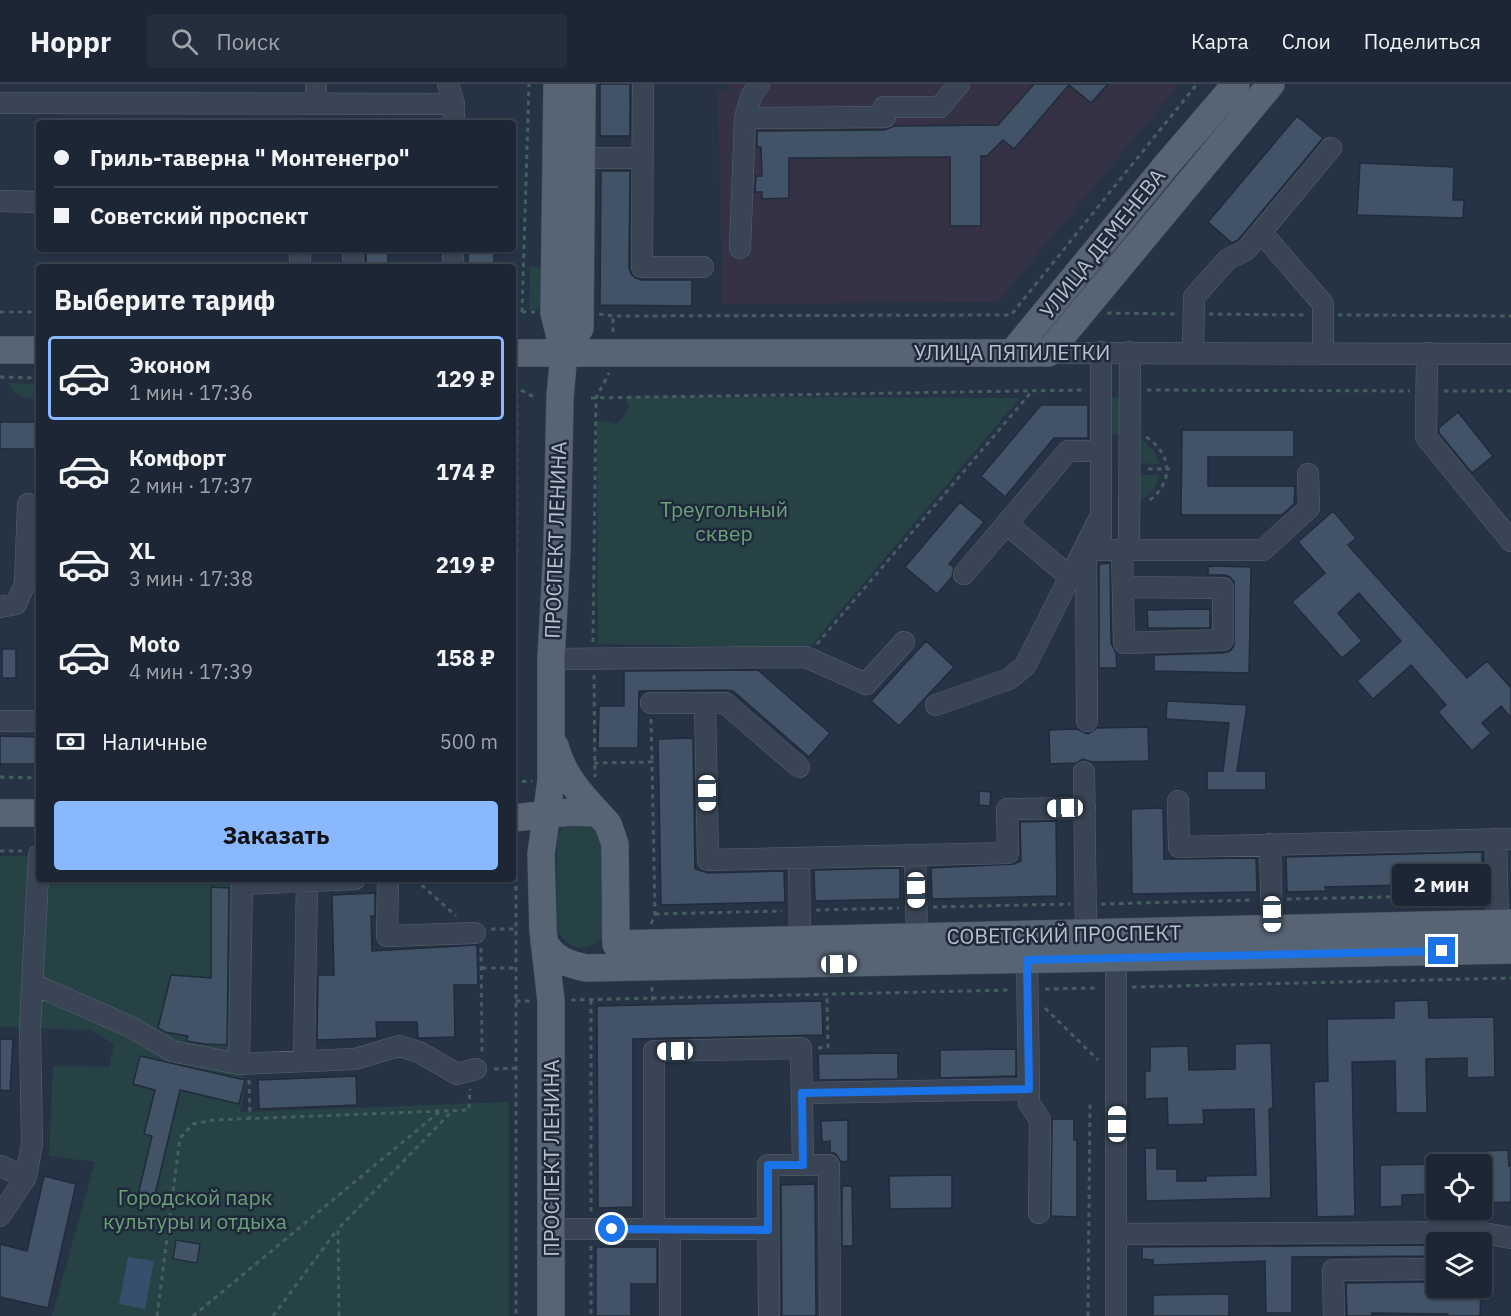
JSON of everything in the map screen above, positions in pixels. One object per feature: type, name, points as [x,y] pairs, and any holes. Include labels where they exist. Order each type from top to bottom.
[{"type":"main road","name":"ПРОСПЕКТ ЛЕНИНА","points":[[551,1316],[551,1001],[544,942],[541,854],[551,781],[551,659],[557,548],[560,397],[564,353],[554,313],[557,84]]},
{"type":"main road","name":"ПРОСПЕКТ ЛЕНИНА","points":[[564,353],[580,328],[582,84]]},
{"type":"main road","name":"УЛИЦА ДЕМЕНЕВА","points":[[1013,352],[1168,162],[1236,84]]},
{"type":"main road","name":"УЛИЦА ДЕМЕНЕВА","points":[[1048,352],[1271,84]]},
{"type":"main road","name":"УЛИЦА ДЕМЕНЕВА","points":[[1168,162],[1192,179]]},
{"type":"main road","points":[[0,350],[36,350]]},
{"type":"main road","name":"УЛИЦА ПЯТИЛЕТКИ","points":[[516,353],[1048,352]]},
{"type":"main road","name":"ПРОСПЕКТ ЛЕНИНА","points":[[551,728],[561,766],[569,781],[608,824],[615,844],[616,944]]},
{"type":"main road","points":[[516,818],[572,812],[598,813]]},
{"type":"main road","points":[[0,813],[36,813]]},
{"type":"main road","name":"СОВЕТСКИЙ ПРОСПЕКТ","points":[[544,942],[558,959],[586,968],[1027,960],[1116,946],[1272,929],[1504,924]]},
{"type":"main road","name":"СОВЕТСКИЙ ПРОСПЕКТ","points":[[616,944],[1086,933],[1116,946],[1511,950]]},
{"type":"main road","points":[[551,1001],[556,989],[616,944]]},
{"type":"street","points":[[643,84],[642,267],[703,267]]},
{"type":"street","points":[[740,248],[745,118],[751,97],[759,84]]},
{"type":"street","points":[[745,118],[885,117],[884,107],[940,107],[959,84]]},
{"type":"street","points":[[0,103],[237,94],[354,113],[452,104]]},
{"type":"street","points":[[1193,352],[1194,297],[1228,259],[1246,250],[1331,148]]},
{"type":"street","points":[[582,158],[642,158]]},
{"type":"street","points":[[0,201],[36,202]]},
{"type":"street","points":[[1261,232],[1323,304],[1323,353]]},
{"type":"street","name":"УЛИЦА ПЯТИЛЕТКИ","points":[[1048,352],[1511,354]]},
{"type":"street","points":[[1101,352],[1101,550],[1263,550],[1308,507],[1308,474]]},
{"type":"street","points":[[1123,587],[1223,588],[1223,640],[1124,643],[1123,587],[1130,506],[1130,352]]},
{"type":"street","points":[[1427,353],[1426,437],[1511,541]]},
{"type":"street","points":[[964,574],[1068,451],[1101,451]]},
{"type":"street","points":[[0,607],[16,604],[25,585],[28,504]]},
{"type":"street","points":[[936,705],[1009,679],[1025,666],[1101,516]]},
{"type":"street","points":[[1007,524],[1070,577]]},
{"type":"street","points":[[1086,545],[1087,721]]},
{"type":"street","points":[[551,659],[806,657],[866,684],[904,642]]},
{"type":"street","points":[[651,703],[725,703],[799,767]]},
{"type":"street","points":[[705,703],[708,860],[1008,853],[1007,809],[1085,808]]},
{"type":"street","points":[[0,721],[36,721]]},
{"type":"street","points":[[1084,772],[1086,933]]},
{"type":"street","points":[[1178,801],[1179,847],[1503,839],[1504,924]]},
{"type":"street","points":[[1270,844],[1272,929]]},
{"type":"street","points":[[0,1216],[26,1177],[32,1144],[30,1028],[33,984],[34,853]]},
{"type":"street","points":[[915,855],[917,937]]},
{"type":"street","points":[[799,858],[800,940]]},
{"type":"street","points":[[242,882],[244,1063]]},
{"type":"street","points":[[304,1061],[307,882]]},
{"type":"street","points":[[388,882],[387,936],[475,933]]},
{"type":"street","points":[[1116,946],[1116,1316]]},
{"type":"street","points":[[1027,960],[1029,1103],[1040,1120],[1039,1214]]},
{"type":"street","points":[[33,984],[131,1027],[172,1051],[244,1063],[355,1059],[399,1047],[419,1052],[457,1074],[476,1069]]},
{"type":"street","points":[[670,1316],[662,1229],[654,1051],[801,1048],[803,1165]]},
{"type":"street","points":[[802,1093],[1029,1089]]},
{"type":"street","points":[[769,1316],[768,1165],[829,1165],[830,1316]]},
{"type":"street","points":[[0,1166],[26,1177]]},
{"type":"street","points":[[551,1229],[768,1230]]},
{"type":"street","points":[[1116,1234],[1478,1232],[1511,1238]]},
{"type":"street","points":[[1334,1316],[1333,1270],[1426,1269]]},
{"type":"path","points":[[522,312],[529,84]]},
{"type":"path","points":[[595,314],[613,316],[1011,315],[1197,84]]},
{"type":"path","points":[[0,312],[36,312]]},
{"type":"path","points":[[516,312],[543,313]]},
{"type":"path","points":[[613,316],[613,337]]},
{"type":"path","points":[[610,370],[596,398],[593,547],[594,763],[652,762]]},
{"type":"path","points":[[0,377],[36,378]]},
{"type":"path","points":[[516,388],[534,397]]},
{"type":"path","points":[[806,657],[1033,390]]},
{"type":"path","points":[[591,398],[1101,390]]},
{"type":"path","points":[[1130,390],[1511,391]]},
{"type":"path","points":[[1130,433],[1144,436],[1156,444],[1164,456],[1168,469],[1164,484],[1156,496],[1144,504],[1130,506]]},
{"type":"path","points":[[516,467],[516,586]]},
{"type":"path","points":[[1130,469],[1168,469]]},
{"type":"path","points":[[651,703],[655,914]]},
{"type":"path","points":[[0,777],[36,778]]},
{"type":"path","points":[[0,851],[34,853]]},
{"type":"path","points":[[516,853],[516,1316]]},
{"type":"path","points":[[157,1316],[180,1138],[193,1124],[213,1120],[469,1110],[470,1083],[482,1056],[481,939],[418,882]]},
{"type":"path","points":[[481,968],[516,968]]},
{"type":"path","points":[[1027,989],[1117,1080]]},
{"type":"path","points":[[827,994],[828,1047]]},
{"type":"path","points":[[591,1000],[591,1316]]},
{"type":"path","points":[[244,1063],[250,1119]]},
{"type":"path","points":[[476,1069],[516,1068]]},
{"type":"path","points":[[1088,1316],[1090,1104]]},
{"type":"path","points":[[273,1316],[338,1229],[452,1110]]},
{"type":"path","points":[[193,1316],[440,1111]]},
{"type":"path","points":[[338,1229],[339,1316]]},
{"type":"shaded area","points":[[730,84],[1180,84],[998,302],[722,304],[718,90],[730,91]]},
{"type":"green space","points":[[530,266],[538,267],[542,272],[545,309],[529,310]]},
{"type":"green space","points":[[8,383],[36,384],[36,399],[20,396]]},
{"type":"green space","name":"Треугольный сквер","points":[[625,396],[1020,398],[809,648],[598,644],[597,420],[616,424],[624,417],[629,407]]},
{"type":"green space","points":[[1106,397],[1125,397],[1125,434],[1106,434]]},
{"type":"green space","points":[[1137,437],[1151,448],[1160,464],[1137,463]]},
{"type":"green space","points":[[1137,475],[1160,475],[1152,491],[1137,502]]},
{"type":"green space","points":[[583,820],[603,831],[605,934],[592,946],[579,948],[566,941],[556,928],[557,835],[566,825]]},
{"type":"green space","name":"Городской парк культуры и отдыха","points":[[0,856],[36,856],[36,882],[234,882],[234,1067],[247,1081],[240,1112],[509,1102],[509,1316],[52,1316],[95,1162],[49,1156],[53,1066],[109,1067],[114,1044],[91,1030],[0,1027]]},
{"type":"water","points":[[128,1257],[154,1261],[145,1309],[119,1304]]},
{"type":"building","points":[[600,84],[630,84],[630,136],[600,136]]},
{"type":"building","points":[[1034,84],[1108,84],[1091,103],[1069,85],[1014,149],[1003,140],[987,156],[981,156],[981,226],[950,226],[950,157],[789,158],[789,198],[762,199],[762,192],[755,192],[756,176],[762,176],[761,147],[757,147],[757,131],[885,130],[894,126],[998,125]]},
{"type":"building","points":[[1297,116],[1323,138],[1238,240],[1232,243],[1208,222]]},
{"type":"building","points":[[1360,163],[1454,167],[1453,200],[1464,200],[1463,218],[1357,215]]},
{"type":"building","points":[[601,171],[630,171],[629,267],[631,274],[642,280],[692,280],[692,306],[600,305]]},
{"type":"building","points":[[366,252],[388,252],[388,264],[366,264]]},
{"type":"building","points":[[468,252],[494,252],[494,264],[468,264]]},
{"type":"building","points":[[1041,405],[1088,405],[1088,438],[1054,438],[1005,497],[981,476]]},
{"type":"building","points":[[1458,412],[1493,456],[1472,473],[1439,433],[1439,428]]},
{"type":"building","points":[[0,422],[36,422],[36,449],[0,449]]},
{"type":"building","points":[[1182,430],[1294,430],[1294,457],[1208,457],[1208,486],[1295,486],[1294,504],[1282,515],[1181,515]]},
{"type":"building","points":[[960,502],[984,522],[949,564],[954,567],[952,577],[937,594],[905,567]]},
{"type":"building","points":[[1333,511],[1356,538],[1348,545],[1467,678],[1487,661],[1511,688],[1511,718],[1501,706],[1482,723],[1491,733],[1472,751],[1438,712],[1446,705],[1411,665],[1373,699],[1357,681],[1401,641],[1359,593],[1338,613],[1362,641],[1342,658],[1292,602],[1325,573],[1298,542]]},
{"type":"building","points":[[1110,563],[1111,643],[1116,653],[1117,668],[1099,668],[1099,564]]},
{"type":"building","points":[[1208,566],[1251,567],[1249,673],[1154,671],[1154,655],[1223,653],[1230,651],[1234,646],[1234,582],[1230,577],[1224,575],[1208,575]]},
{"type":"building","points":[[1210,609],[1210,628],[1148,628],[1147,610]]},
{"type":"building","points":[[926,641],[954,667],[899,726],[871,701]]},
{"type":"building","points":[[2,649],[16,649],[16,678],[2,678]]},
{"type":"building","points":[[758,670],[830,733],[809,757],[733,691],[725,690],[639,691],[638,748],[598,748],[599,706],[624,706],[624,671]]},
{"type":"building","points":[[1167,701],[1247,705],[1237,771],[1266,771],[1266,790],[1207,790],[1207,771],[1223,771],[1229,723],[1166,719]]},
{"type":"building","points":[[1148,727],[1149,761],[1092,762],[1083,759],[1076,763],[1050,764],[1049,730],[1077,729],[1088,734],[1097,728]]},
{"type":"building","points":[[0,736],[36,737],[36,764],[0,764]]},
{"type":"building","points":[[693,738],[695,869],[708,873],[784,871],[785,902],[661,905],[658,739]]},
{"type":"building","points":[[979,791],[991,792],[990,806],[979,805]]},
{"type":"building","points":[[1163,808],[1164,859],[1256,858],[1257,892],[1132,894],[1131,809]]},
{"type":"building","points":[[1056,821],[1057,896],[932,899],[931,868],[1014,864],[1021,861],[1020,822]]},
{"type":"building","points":[[1482,852],[1482,887],[1440,888],[1440,884],[1325,887],[1326,891],[1287,892],[1286,857]]},
{"type":"building","points":[[900,868],[900,899],[815,901],[814,870]]},
{"type":"building","points":[[211,887],[229,888],[227,1045],[186,1041],[188,1036],[165,1032],[158,1028],[171,975],[211,978]]},
{"type":"building","points":[[375,893],[375,916],[371,916],[372,951],[477,945],[478,985],[454,985],[455,1037],[418,1038],[417,1022],[376,1022],[377,1038],[317,1040],[318,975],[334,975],[332,895]]},
{"type":"building","points":[[1428,1000],[1429,1018],[1494,1017],[1495,1077],[1467,1078],[1467,1058],[1426,1059],[1427,1113],[1396,1113],[1395,1061],[1352,1062],[1355,1216],[1317,1217],[1314,1082],[1328,1081],[1327,1019],[1394,1018],[1394,1001]]},
{"type":"building","points":[[822,1001],[823,1035],[633,1039],[633,1207],[598,1208],[597,1006]]},
{"type":"building","points":[[0,1039],[13,1039],[10,1091],[0,1090]]},
{"type":"building","points":[[1271,1043],[1273,1108],[1269,1109],[1271,1198],[1146,1201],[1145,1148],[1157,1148],[1157,1169],[1177,1169],[1177,1181],[1206,1181],[1206,1176],[1256,1175],[1254,1109],[1203,1110],[1204,1124],[1168,1125],[1167,1098],[1145,1099],[1145,1071],[1150,1071],[1150,1047],[1188,1046],[1189,1070],[1235,1069],[1235,1044]]},
{"type":"building","points":[[1016,1049],[1016,1076],[940,1078],[940,1050]]},
{"type":"building","points":[[898,1053],[898,1079],[819,1080],[818,1054]]},
{"type":"building","points":[[140,1056],[245,1080],[239,1104],[180,1090],[153,1203],[137,1199],[152,1136],[144,1134],[155,1090],[133,1084]]},
{"type":"building","points":[[356,1076],[357,1105],[259,1109],[258,1080]]},
{"type":"building","points":[[1052,1119],[1074,1119],[1074,1140],[1077,1140],[1077,1217],[1051,1216]]},
{"type":"building","points":[[848,1120],[848,1161],[841,1162],[836,1154],[830,1152],[830,1141],[822,1142],[821,1121]]},
{"type":"building","points":[[1508,1150],[1509,1166],[1511,1166],[1511,1202],[1492,1203],[1492,1154],[1482,1154],[1482,1151]]},
{"type":"building","points":[[1426,1164],[1426,1194],[1402,1195],[1402,1206],[1380,1207],[1380,1165]]},
{"type":"building","points":[[952,1175],[952,1208],[890,1209],[889,1176]]},
{"type":"building","points":[[44,1176],[76,1184],[48,1308],[0,1297],[0,1244],[27,1251]]},
{"type":"building","points":[[815,1184],[816,1316],[782,1316],[781,1185]]},
{"type":"building","points":[[842,1186],[852,1186],[853,1246],[842,1246]]},
{"type":"building","points":[[176,1240],[200,1244],[197,1263],[173,1259]]},
{"type":"building","points":[[1426,1245],[1426,1256],[1292,1257],[1292,1313],[1266,1313],[1265,1261],[1153,1265],[1153,1260],[1142,1259],[1142,1247]]},
{"type":"building","points":[[596,1247],[657,1247],[657,1284],[631,1284],[631,1316],[596,1316]]},
{"type":"building","points":[[1426,1282],[1426,1298],[1481,1298],[1480,1316],[1372,1313],[1372,1316],[1347,1316],[1346,1283]]},
{"type":"building","points":[[1229,1294],[1229,1316],[1153,1316],[1153,1295]]},
{"type":"route","points":[[612,1229],[768,1230],[768,1165],[803,1165],[802,1093],[1029,1089],[1027,960],[1442,951]]}]
